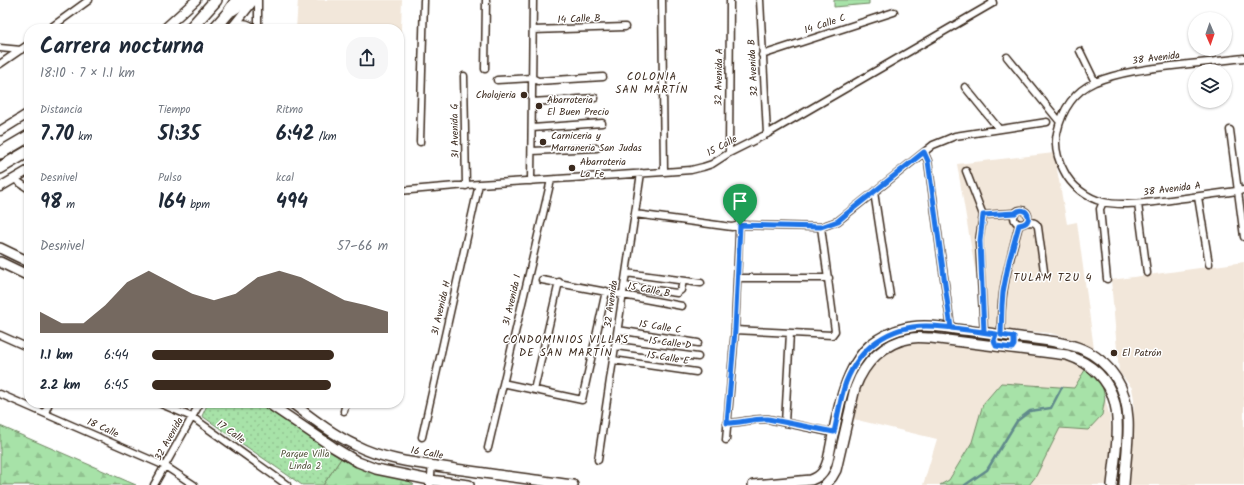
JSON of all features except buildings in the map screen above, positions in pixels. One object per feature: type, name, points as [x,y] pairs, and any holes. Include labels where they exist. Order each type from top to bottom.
[{"type":"highway","points":[[194,24],[216,0]]},
{"type":"highway","points":[[218,24],[237,0]]},
{"type":"highway","points":[[228,13],[247,0]]},
{"type":"highway","points":[[0,153],[24,139]]},
{"type":"highway","points":[[0,168],[24,154]]},
{"type":"main road","points":[[0,248],[24,260]]},
{"type":"main road","points":[[0,262],[24,274]]},
{"type":"main road","points":[[753,485],[814,481],[822,474],[826,468],[846,382],[859,358],[870,346],[883,337],[896,331],[911,327],[927,326],[984,332],[1056,343],[1082,349],[1099,359],[1116,378],[1122,390],[1128,409],[1124,485]]},
{"type":"main road","points":[[996,346],[994,340],[999,334]]},
{"type":"main road","points":[[1012,348],[1014,345],[1014,337]]},
{"type":"main road","points":[[825,485],[836,470],[858,379],[871,359],[883,349],[897,342],[912,338],[931,338],[1067,355],[1080,359],[1094,368],[1106,381],[1112,392],[1117,409],[1118,430],[1112,485]]},
{"type":"main road","points":[[275,408],[358,462],[376,469],[430,483],[469,485]]},
{"type":"main road","name":"16 Calle","points":[[299,408],[331,431],[356,446],[381,456],[432,465],[573,485]]},
{"type":"street","points":[[56,24],[89,0]]},
{"type":"street","points":[[170,24],[196,0]]},
{"type":"street","points":[[235,24],[254,0]]},
{"type":"street","points":[[258,0],[258,24]]},
{"type":"street","points":[[420,142],[424,0]]},
{"type":"street","points":[[485,69],[486,0]]},
{"type":"street","points":[[531,181],[533,0]]},
{"type":"street","points":[[662,0],[664,172]]},
{"type":"street","name":"32 Avenida A","points":[[728,153],[730,0]]},
{"type":"street","name":"32 Avenida B","points":[[760,0],[767,134]]},
{"type":"street","name":"15 Calle","points":[[404,192],[479,184],[691,170],[703,167],[712,164],[728,153],[767,134],[993,1]]},
{"type":"street","name":"14 Calle C","points":[[762,55],[894,12]]},
{"type":"street","name":"14 Calle B","points":[[533,30],[625,27]]},
{"type":"street","points":[[0,48],[21,50]]},
{"type":"street","points":[[0,64],[24,48]]},
{"type":"street","points":[[1080,51],[1095,82],[1083,88],[1073,98],[1065,110],[1056,137],[1057,151],[1060,163],[1066,175],[1075,187],[1087,196],[1103,202],[1100,209],[1107,279]]},
{"type":"street","points":[[1007,58],[1060,122]]},
{"type":"street","name":"38 Avenida","points":[[1095,82],[1130,71],[1244,58]]},
{"type":"street","name":"31 Avenida G","points":[[464,76],[466,186]]},
{"type":"street","points":[[496,80],[532,78],[538,81],[603,77]]},
{"type":"street","points":[[965,87],[999,129]]},
{"type":"street","points":[[532,102],[595,98]]},
{"type":"street","points":[[0,130],[24,116]]},
{"type":"street","points":[[635,214],[732,227],[740,225],[821,227],[838,221],[924,152],[943,140],[955,136],[1047,122]]},
{"type":"street","points":[[532,128],[602,123]]},
{"type":"street","points":[[1230,130],[1241,191],[1244,237]]},
{"type":"street","points":[[532,151],[597,148]]},
{"type":"street","points":[[924,152],[928,161],[951,328]]},
{"type":"street","points":[[966,171],[983,215],[980,241],[984,332]]},
{"type":"street","points":[[0,187],[24,173]]},
{"type":"street","name":"32 Avenida","points":[[598,460],[641,174]]},
{"type":"street","points":[[14,179],[24,186]]},
{"type":"street","name":"31 Avenida I","points":[[488,448],[551,180]]},
{"type":"street","name":"31 Avenida H","points":[[422,437],[479,184]]},
{"type":"street","name":"38 Avenida A","points":[[1103,202],[1138,204],[1241,191]]},
{"type":"street","points":[[874,192],[890,296]]},
{"type":"street","points":[[1198,196],[1209,264]]},
{"type":"street","points":[[1138,204],[1147,273]]},
{"type":"street","points":[[726,440],[735,330],[740,210]]},
{"type":"street","points":[[983,215],[1015,213],[1018,210],[1023,210],[1029,217],[1027,222]]},
{"type":"street","points":[[1015,213],[1015,222],[1019,225]]},
{"type":"street","points":[[1019,225],[1027,222],[1034,222],[1037,224],[1044,271]]},
{"type":"street","points":[[999,334],[1003,292],[1009,261],[1019,225]]},
{"type":"street","points":[[735,330],[834,334],[835,331],[829,278],[821,227]]},
{"type":"street","points":[[626,273],[701,283]]},
{"type":"street","points":[[737,278],[829,278]]},
{"type":"street","name":"15 Calle B","points":[[542,280],[682,306]]},
{"type":"street","points":[[624,286],[677,293],[681,290],[683,281]]},
{"type":"street","points":[[534,390],[559,282]]},
{"type":"street","points":[[507,384],[582,400],[606,291]]},
{"type":"street","name":"15 Calle C","points":[[618,330],[698,343]]},
{"type":"street","points":[[785,423],[790,333]]},
{"type":"street","points":[[0,335],[24,346]]},
{"type":"street","name":"15 Calle D","points":[[616,346],[698,357]]},
{"type":"street","name":"15 Calle E","points":[[613,360],[696,372]]},
{"type":"street","name":"18 Calle","points":[[0,394],[24,404]]},
{"type":"street","name":"18 Calle","points":[[33,408],[165,466],[194,485]]},
{"type":"street","points":[[45,413],[47,408]]},
{"type":"street","name":"17 Calle","points":[[171,408],[192,417],[287,485]]},
{"type":"street","name":"32 Avenida","points":[[154,485],[197,408]]},
{"type":"street","points":[[727,423],[760,418],[834,432]]},
{"type":"street","points":[[430,483],[432,465]]},
{"type":"shaded area","points":[[298,0],[402,0],[401,24],[296,24]]},
{"type":"shaded area","points":[[1054,153],[1067,224],[1077,222],[1094,349],[1072,339],[1050,333],[985,328],[957,164]]},
{"type":"shaded area","points":[[1244,262],[1244,485],[1130,485],[1134,399],[1132,388],[1119,372],[1111,280]]},
{"type":"shaded area","points":[[919,343],[1049,357],[1065,360],[1085,370],[1074,388],[1001,383],[983,404],[972,442],[949,480],[940,485],[923,485],[937,439],[853,419],[862,381],[874,364],[890,350],[901,344]]},
{"type":"shaded area","points":[[1105,398],[1110,417],[1111,435],[1108,485],[1029,485],[1036,476],[1060,428],[1102,415]]},
{"type":"green space","points":[[834,0],[869,0],[869,4],[834,7]]},
{"type":"green space","points":[[1085,370],[1100,377],[1105,398],[1102,415],[1088,430],[1060,428],[1036,476],[1029,485],[940,485],[949,480],[972,442],[983,404],[1001,383],[1074,388]]},
{"type":"green space","name":"Parque Villa Linda 2","points":[[206,408],[266,408],[342,457],[323,485],[302,485],[202,416]]},
{"type":"green space","points":[[0,426],[136,485],[0,485]]},
{"type":"green space","points":[[342,457],[400,474],[414,485],[323,485]]},
{"type":"waterway","points":[[965,485],[987,470],[1017,421],[1030,411],[1051,408],[1062,387]]},
{"type":"place","name":"Cholojeria","points":[[524,95]]},
{"type":"place","name":"Abarroteria El Buen Precio","points":[[539,106]]},
{"type":"place","name":"Carniceria y Marraneria San Judas","points":[[543,142]]},
{"type":"place","name":"Abarroteria La Fe","points":[[572,168]]},
{"type":"place","name":"El Patrón","points":[[1114,353]]},
{"type":"district","name":"COLONIA SAN MARTÍN","points":[[652,83]]},
{"type":"district","name":"TULAM TZU 4","points":[[1053,278]]},
{"type":"district","name":"CONDOMINIOS VILLAS DE SAN MARTÍN","points":[[566,346]]},
{"type":"route","points":[[740,225],[735,330],[727,423],[760,418],[834,432],[846,382],[859,358],[870,346],[883,337],[896,331],[911,327],[927,326],[951,328],[996,334],[994,340],[996,346],[1012,348],[1014,345],[1014,337],[1001,335],[1003,292],[1009,261],[1019,225],[1027,222],[1029,217],[1023,210],[1018,210],[1015,213],[983,215],[980,241],[984,332],[951,328],[928,161],[924,152],[838,221],[829,225],[821,227],[740,225]]}]
